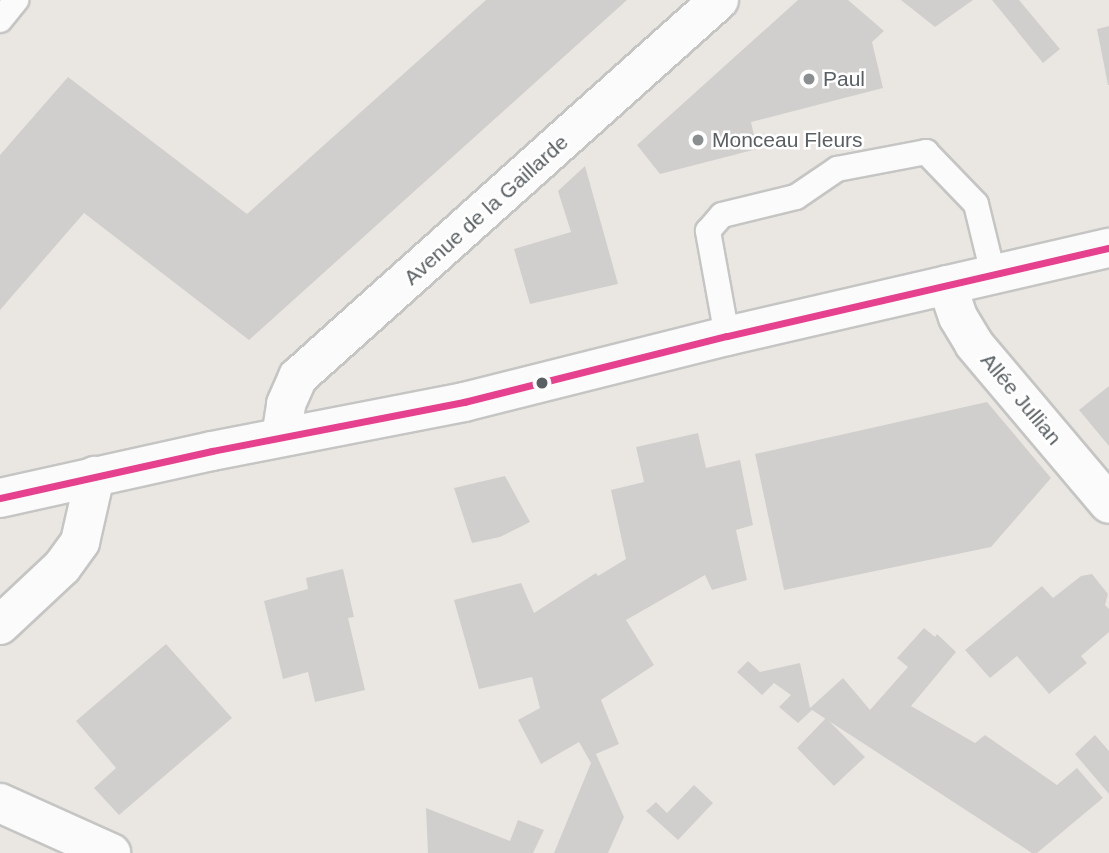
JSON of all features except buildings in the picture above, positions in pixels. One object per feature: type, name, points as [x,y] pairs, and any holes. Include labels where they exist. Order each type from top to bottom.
[{"type":"street","name":"Avenue de la Gaillarde","points":[[282,437],[286,404],[299,377],[719,0]]},
{"type":"street","points":[[0,498],[282,437],[464,402],[727,336],[1109,248]]},
{"type":"street","name":"Allée Jullian","points":[[947,285],[958,317],[974,344],[1109,504]]},
{"type":"street","points":[[0,625],[62,567],[80,542],[95,476]]},
{"type":"street","points":[[0,803],[111,853]]},
{"type":"lane","points":[[0,20],[16,0]]},
{"type":"lane","points":[[727,336],[708,231],[722,215],[796,197],[837,169],[926,152],[976,204],[993,274]]},
{"type":"transit line","points":[[0,498],[212,451],[464,402],[727,336],[1109,248]]},
{"type":"place","name":"Paul","points":[[809,79]]},
{"type":"place","name":"Monceau Fleurs","points":[[698,140]]}]
